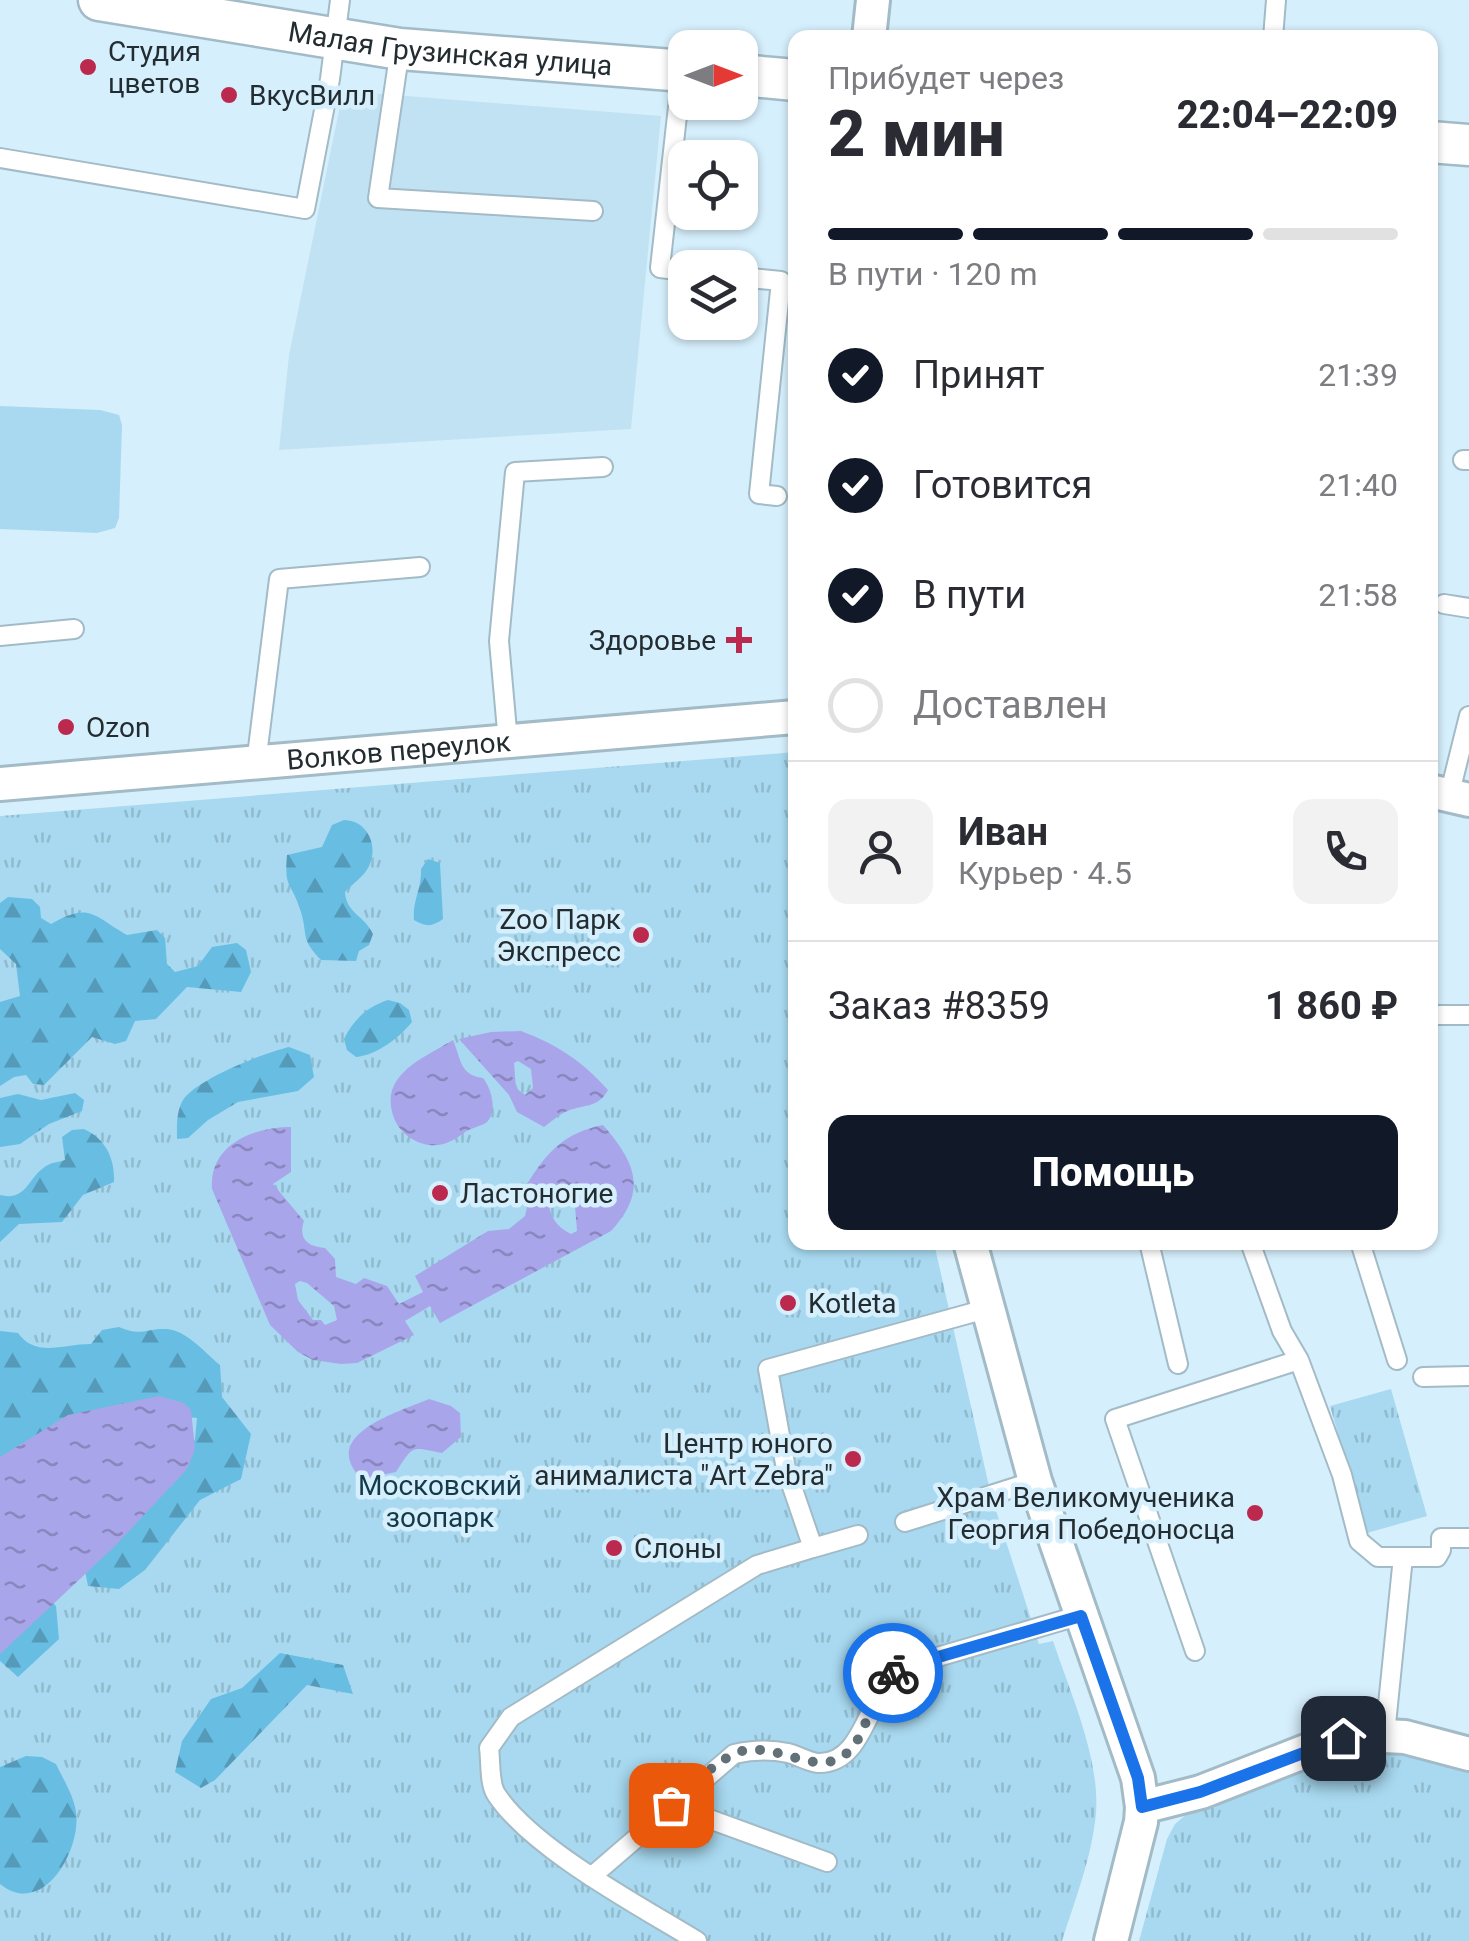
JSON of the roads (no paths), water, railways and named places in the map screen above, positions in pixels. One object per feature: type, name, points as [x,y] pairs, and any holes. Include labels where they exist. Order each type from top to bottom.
[{"type":"street","name":"Малая Грузинская улица","points":[[98,0],[337,20],[400,49],[668,70]]},
{"type":"street","points":[[870,30],[874,0]]},
{"type":"street","points":[[758,77],[788,79]]},
{"type":"street","points":[[1438,143],[1469,145]]},
{"type":"street","name":"Волков переулок","points":[[0,784],[788,717]]},
{"type":"street","points":[[972,1250],[1035,1481],[1138,1778],[1142,1807],[1110,1941]]},
{"type":"street","points":[[1142,1807],[1200,1792],[1324,1744],[1363,1734],[1385,1734],[1469,1754]]},
{"type":"lane","points":[[1274,30],[1276,0]]},
{"type":"lane","points":[[0,158],[305,208],[337,20]]},
{"type":"lane","points":[[400,49],[378,198],[593,211]]},
{"type":"lane","points":[[668,269],[660,268],[677,120]]},
{"type":"lane","points":[[758,279],[781,281],[759,494],[777,496]]},
{"type":"lane","points":[[508,742],[500,640],[516,472],[603,467]]},
{"type":"lane","points":[[256,764],[279,579],[420,567]]},
{"type":"lane","points":[[1444,604],[1469,608]]},
{"type":"lane","points":[[0,636],[74,629]]},
{"type":"lane","points":[[1450,796],[1469,716]]},
{"type":"lane","points":[[1438,1015],[1469,1015]]},
{"type":"lane","points":[[1151,1250],[1178,1364]]},
{"type":"lane","points":[[1253,1250],[1342,1476],[1359,1541],[1378,1557],[1437,1557],[1442,1550],[1442,1538],[1469,1538]]},
{"type":"lane","points":[[1363,1250],[1397,1360]]},
{"type":"lane","points":[[813,1548],[786,1469],[768,1369],[986,1309]]},
{"type":"lane","points":[[1195,1650],[1116,1419],[1299,1360]]},
{"type":"lane","points":[[1423,1377],[1469,1376]]},
{"type":"lane","points":[[905,1522],[1035,1481]]},
{"type":"lane","points":[[698,1941],[591,1876],[521,1823],[493,1790],[489,1748],[512,1717],[757,1565],[858,1535]]},
{"type":"lane","points":[[1385,1734],[1403,1557]]},
{"type":"lane","points":[[591,1876],[734,1754],[756,1749],[818,1762],[840,1758],[862,1734],[885,1679],[900,1668],[1081,1616]]},
{"type":"lane","points":[[671,1805],[826,1862]]},
{"type":"water","points":[[521,1031],[547,1042],[579,1062],[608,1090],[599,1100],[565,1112],[544,1127],[517,1112],[509,1095],[459,1039]],"holes":[[[518,1061],[531,1069],[533,1088],[525,1095],[516,1088],[514,1063]]]},
{"type":"water","points":[[453,1040],[465,1069],[486,1082],[492,1111],[487,1122],[448,1142],[423,1144],[396,1123],[392,1090],[406,1070]]},
{"type":"water","points":[[603,1125],[623,1152],[633,1177],[630,1203],[611,1231],[440,1323],[430,1306],[405,1321],[414,1335],[357,1363],[313,1360],[298,1352],[270,1325],[212,1189],[213,1174],[225,1150],[262,1130],[291,1127],[291,1172],[273,1184],[304,1221],[302,1232],[306,1240],[325,1248],[335,1259],[336,1277],[356,1284],[364,1278],[387,1286],[399,1304],[423,1292],[415,1276],[488,1231],[509,1229],[525,1216],[527,1184],[542,1162],[567,1138]],"holes":[[[566,1190],[575,1206],[577,1231],[571,1234],[556,1223],[551,1212],[549,1193]],[[300,1281],[334,1306],[337,1320],[325,1325],[321,1320],[313,1320],[298,1300],[295,1284]]]},
{"type":"water","points":[[159,1396],[184,1403],[191,1410],[195,1449],[187,1469],[114,1547],[0,1654],[0,1457],[68,1415]]},
{"type":"water","points":[[429,1399],[460,1413],[461,1437],[442,1453],[414,1450],[396,1472],[362,1479],[351,1463],[349,1450],[356,1438],[383,1418]]},
{"type":"place","name":"Студия цветов","points":[[88,67]]},
{"type":"place","name":"ВкусВилл","points":[[229,95]]},
{"type":"place","name":"Здоровье","points":[[739,640]]},
{"type":"place","name":"Ozon","points":[[66,727]]},
{"type":"place","name":"Zoo Парк Экспресс","points":[[641,935]]},
{"type":"place","name":"Ластоногие","points":[[440,1193]]},
{"type":"place","name":"Kotleta","points":[[788,1303]]},
{"type":"place","name":"Центр юного анималиста \"Art Zebra\"","points":[[853,1459]]},
{"type":"place","name":"Храм Великомученика Георгия Победоносца","points":[[1255,1513]]},
{"type":"place","name":"Слоны","points":[[614,1548]]},
{"type":"park label","name":"Московский зоопарк","points":[[440,1501]]}]
